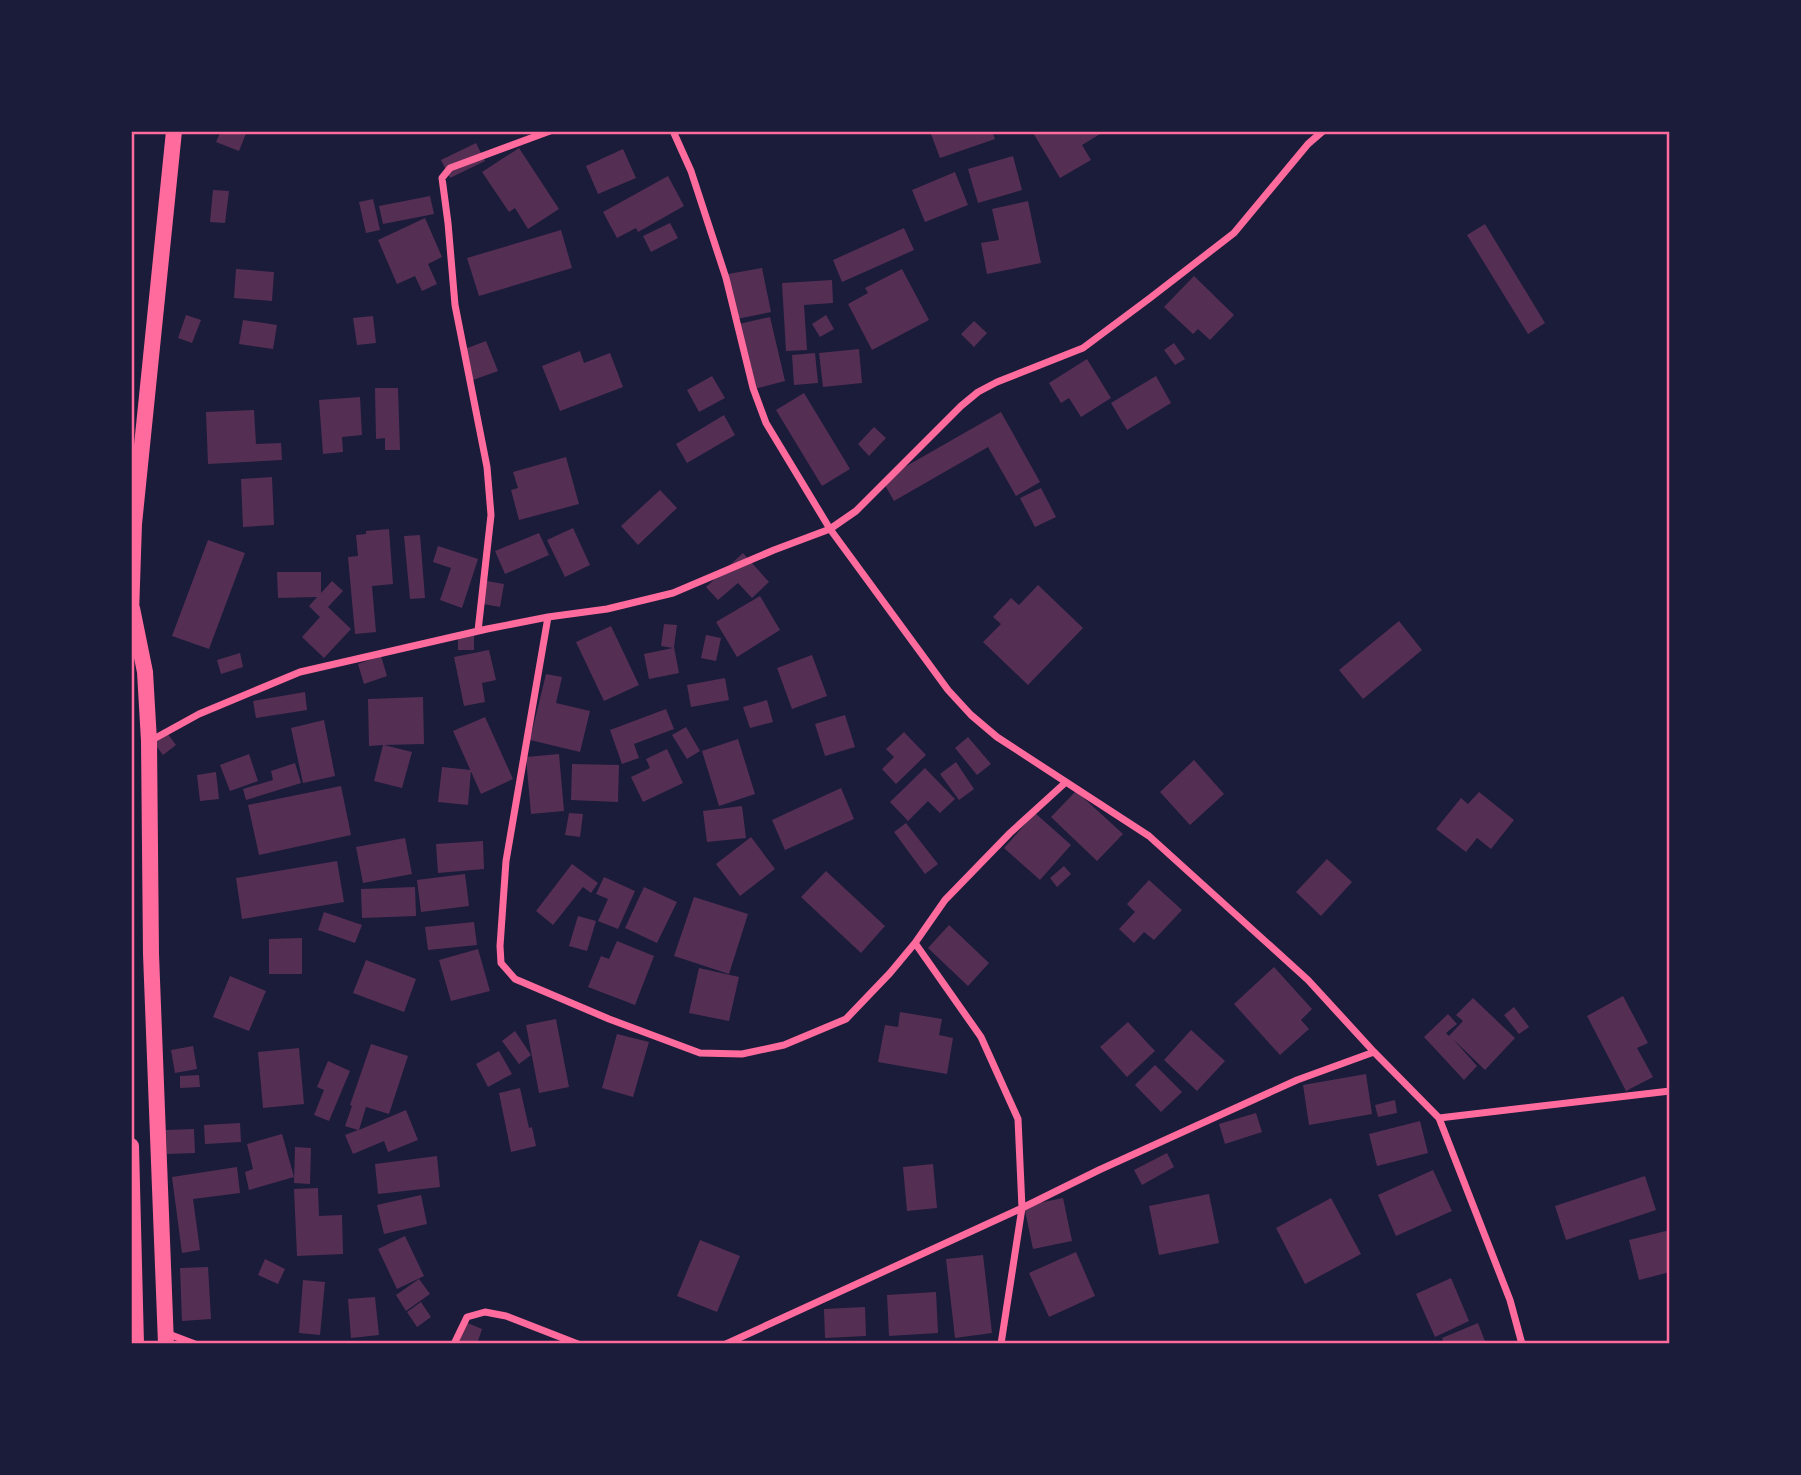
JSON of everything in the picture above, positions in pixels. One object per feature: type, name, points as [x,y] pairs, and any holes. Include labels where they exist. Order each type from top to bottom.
[{"type":"main road","points":[[131,614],[134,524],[174,131]]},
{"type":"main road","points":[[132,608],[145,672],[149,741],[150,954],[166,1338]]},
{"type":"main road","points":[[131,1146],[136,1344]]},
{"type":"street","points":[[478,631],[491,515],[487,467],[455,305],[442,178],[450,168],[550,131]]},
{"type":"street","points":[[673,131],[691,171],[726,278],[753,388],[766,423],[830,529],[948,690],[971,715],[997,737],[1149,836],[1308,980],[1439,1118],[1510,1300],[1522,1344]]},
{"type":"street","points":[[149,741],[199,714],[300,671],[478,631],[607,609],[673,593],[830,529],[856,511],[978,392],[1083,348],[1234,233],[1308,144],[1323,131]]},
{"type":"street","points":[[548,617],[506,861],[501,963],[515,979],[609,1019],[700,1053],[742,1054],[784,1045],[846,1019],[915,943],[945,900],[1010,833],[1066,782]]},
{"type":"street","points":[[915,943],[981,1037],[1018,1119],[1022,1208],[1001,1344]]},
{"type":"street","points":[[726,1344],[1297,1080],[1374,1052]]},
{"type":"street","points":[[1439,1118],[1670,1091]]},
{"type":"street","points":[[454,1344],[467,1317],[485,1312],[506,1316],[578,1344]]},
{"type":"street","points":[[166,1338],[195,1344]]},
{"type":"building","points":[[221,131],[247,131],[239,151],[216,142]]},
{"type":"building","points":[[940,131],[992,131],[995,139],[940,158],[931,134]]},
{"type":"building","points":[[1032,131],[1105,131],[1082,145],[1091,160],[1060,178]]},
{"type":"building","points":[[476,143],[485,161],[450,178],[441,160]]},
{"type":"building","points":[[519,148],[559,209],[528,229],[515,208],[509,212],[482,172]]},
{"type":"building","points":[[623,149],[636,178],[598,194],[586,166]]},
{"type":"building","points":[[1013,156],[1022,190],[978,203],[968,169]]},
{"type":"building","points":[[955,172],[968,205],[925,222],[912,190]]},
{"type":"building","points":[[668,176],[684,206],[638,232],[636,228],[617,238],[603,212]]},
{"type":"building","points":[[213,190],[229,191],[225,223],[210,222]]},
{"type":"building","points":[[430,196],[434,214],[383,224],[379,206]]},
{"type":"building","points":[[373,199],[380,230],[366,233],[359,202]]},
{"type":"building","points":[[1028,201],[1041,263],[987,274],[981,243],[999,240],[992,209]]},
{"type":"building","points":[[425,218],[442,257],[428,264],[437,284],[422,291],[415,276],[397,284],[378,240]]},
{"type":"building","points":[[670,223],[678,238],[651,252],[643,236]]},
{"type":"building","points":[[1485,224],[1545,323],[1528,334],[1467,235]]},
{"type":"building","points":[[904,228],[914,250],[842,282],[833,260]]},
{"type":"building","points":[[561,230],[572,268],[479,296],[467,258]]},
{"type":"building","points":[[762,268],[771,312],[737,319],[728,274]]},
{"type":"building","points":[[236,269],[274,272],[272,301],[234,298]]},
{"type":"building","points":[[902,269],[929,320],[872,350],[848,304],[868,293],[865,288]]},
{"type":"building","points":[[1194,276],[1234,315],[1210,340],[1198,329],[1193,334],[1164,307]]},
{"type":"building","points":[[832,280],[833,303],[804,305],[807,350],[786,351],[782,283]]},
{"type":"building","points":[[186,315],[201,320],[192,343],[178,338]]},
{"type":"building","points":[[826,315],[834,329],[820,337],[812,324]]},
{"type":"building","points":[[373,316],[376,343],[357,345],[353,318]]},
{"type":"building","points":[[770,317],[785,381],[754,389],[739,324]]},
{"type":"building","points":[[243,320],[277,325],[273,349],[239,344]]},
{"type":"building","points":[[974,321],[987,333],[974,347],[961,334]]},
{"type":"building","points":[[486,341],[498,371],[473,380],[462,350]]},
{"type":"building","points":[[1174,343],[1185,359],[1175,365],[1164,350]]},
{"type":"building","points":[[859,349],[862,383],[823,387],[819,353]]},
{"type":"building","points":[[580,351],[584,363],[610,353],[623,387],[560,411],[542,366]]},
{"type":"building","points":[[815,353],[818,383],[794,385],[792,355]]},
{"type":"building","points":[[1087,359],[1111,398],[1081,417],[1069,398],[1061,403],[1049,383]]},
{"type":"building","points":[[712,376],[725,398],[699,412],[687,390]]},
{"type":"building","points":[[1156,376],[1171,403],[1127,430],[1111,403]]},
{"type":"building","points":[[375,388],[398,388],[400,450],[385,450],[385,438],[376,439]]},
{"type":"building","points":[[804,393],[850,469],[822,486],[776,410]]},
{"type":"building","points":[[360,397],[362,435],[342,437],[343,452],[323,454],[319,400]]},
{"type":"building","points":[[254,410],[256,444],[281,443],[282,460],[208,464],[206,412]]},
{"type":"building","points":[[1001,412],[1040,482],[1016,496],[988,447],[894,501],[882,480]]},
{"type":"building","points":[[724,415],[735,435],[687,463],[676,444]]},
{"type":"building","points":[[874,427],[886,438],[869,456],[858,444]]},
{"type":"building","points":[[566,457],[579,504],[519,520],[511,490],[518,488],[513,472]]},
{"type":"building","points":[[272,477],[274,525],[243,527],[241,479]]},
{"type":"building","points":[[1041,488],[1056,517],[1035,527],[1020,498]]},
{"type":"building","points":[[660,490],[677,508],[638,545],[621,526]]},
{"type":"building","points":[[573,528],[590,565],[565,577],[547,540]]},
{"type":"building","points":[[389,529],[393,584],[372,586],[376,632],[355,634],[348,557],[358,556],[356,535],[366,534],[366,531]]},
{"type":"building","points":[[539,533],[549,555],[505,574],[495,551]]},
{"type":"building","points":[[420,535],[425,598],[410,599],[404,536]]},
{"type":"building","points":[[208,540],[245,553],[209,649],[172,636]]},
{"type":"building","points":[[438,546],[478,559],[462,608],[440,600],[451,568],[433,562]]},
{"type":"building","points":[[743,553],[769,582],[752,598],[738,583],[718,600],[706,587]]},
{"type":"building","points":[[277,572],[321,572],[321,593],[332,581],[343,591],[328,607],[351,629],[324,658],[302,637],[320,617],[309,606],[317,597],[278,598]]},
{"type":"building","points":[[487,581],[504,584],[500,607],[483,604]]},
{"type":"building","points":[[1038,585],[1083,628],[1028,685],[983,642],[1001,624],[993,617],[1011,598],[1019,605]]},
{"type":"building","points":[[760,596],[780,630],[737,657],[716,622]]},
{"type":"building","points":[[1399,621],[1422,650],[1363,699],[1339,670]]},
{"type":"building","points":[[664,624],[677,625],[674,647],[679,673],[649,679],[644,654],[673,648],[661,646]]},
{"type":"building","points":[[611,626],[639,685],[604,701],[576,642]]},
{"type":"building","points":[[458,635],[474,635],[474,650],[458,650]]},
{"type":"building","points":[[706,635],[721,638],[716,661],[701,658]]},
{"type":"building","points":[[489,650],[496,680],[482,683],[485,702],[464,706],[454,657]]},
{"type":"building","points":[[240,653],[243,667],[221,674],[217,660]]},
{"type":"building","points":[[812,655],[827,696],[792,709],[777,668]]},
{"type":"building","points":[[381,656],[387,676],[364,684],[358,664]]},
{"type":"building","points":[[546,674],[562,677],[556,703],[590,711],[580,752],[530,740]]},
{"type":"building","points":[[725,678],[729,700],[691,707],[687,685]]},
{"type":"building","points":[[305,692],[307,710],[256,718],[253,701]]},
{"type":"building","points":[[423,697],[424,744],[384,745],[412,752],[402,788],[374,781],[383,745],[369,746],[368,699]]},
{"type":"building","points":[[767,700],[773,722],[750,728],[743,707]]},
{"type":"building","points":[[666,709],[674,729],[634,744],[639,758],[622,764],[610,730]]},
{"type":"building","points":[[845,715],[855,747],[825,756],[815,724]]},
{"type":"building","points":[[485,717],[513,779],[481,794],[453,731]]},
{"type":"building","points":[[324,720],[335,776],[303,783],[291,728]]},
{"type":"building","points":[[686,727],[700,751],[687,759],[672,735]]},
{"type":"building","points":[[164,729],[176,745],[163,755],[151,739]]},
{"type":"building","points":[[904,732],[926,755],[896,784],[882,769],[894,757],[886,749]]},
{"type":"building","points":[[968,737],[991,764],[977,775],[955,748]]},
{"type":"building","points":[[738,739],[755,794],[719,806],[702,751]]},
{"type":"building","points":[[667,749],[683,783],[643,802],[631,777],[650,768],[646,759]]},
{"type":"building","points":[[249,754],[258,781],[230,791],[220,765]]},
{"type":"building","points":[[559,754],[564,811],[531,814],[526,757]]},
{"type":"building","points":[[1194,760],[1224,794],[1190,825],[1160,792]]},
{"type":"building","points":[[956,762],[974,789],[959,800],[940,774]]},
{"type":"building","points":[[295,763],[301,783],[246,800],[243,789],[273,780],[271,771]]},
{"type":"building","points":[[572,764],[619,765],[618,802],[571,800]]},
{"type":"building","points":[[442,767],[471,770],[468,805],[438,802]]},
{"type":"building","points":[[925,768],[955,799],[940,813],[928,801],[908,821],[890,802]]},
{"type":"building","points":[[216,772],[219,799],[200,801],[197,775]]},
{"type":"building","points":[[341,786],[351,835],[259,855],[248,805]]},
{"type":"building","points":[[841,788],[854,819],[785,850],[772,820]]},
{"type":"building","points":[[1076,791],[1123,834],[1097,861],[1051,817]]},
{"type":"building","points":[[1479,792],[1514,820],[1491,849],[1477,838],[1466,852],[1436,829],[1461,798],[1468,804]]},
{"type":"building","points":[[742,806],[746,838],[707,842],[703,811]]},
{"type":"building","points":[[569,813],[583,814],[580,837],[565,835]]},
{"type":"building","points":[[1035,813],[1071,845],[1040,880],[1004,848]]},
{"type":"building","points":[[906,823],[938,864],[925,874],[894,832]]},
{"type":"building","points":[[751,837],[775,869],[740,896],[716,864]]},
{"type":"building","points":[[405,838],[412,874],[363,883],[356,847]]},
{"type":"building","points":[[483,841],[484,869],[438,873],[436,844]]},
{"type":"building","points":[[1327,859],[1352,882],[1321,916],[1296,892]]},
{"type":"building","points":[[337,861],[344,902],[242,919],[236,878]]},
{"type":"building","points":[[572,864],[598,883],[591,893],[583,887],[553,925],[536,911]]},
{"type":"building","points":[[1064,866],[1071,874],[1057,887],[1050,878]]},
{"type":"building","points":[[826,871],[885,926],[861,953],[801,897]]},
{"type":"building","points":[[465,874],[469,906],[421,912],[417,880]]},
{"type":"building","points":[[604,877],[635,891],[618,929],[598,921],[608,899],[596,894]]},
{"type":"building","points":[[1149,880],[1182,910],[1154,940],[1144,932],[1134,943],[1119,929],[1135,912],[1127,904]]},
{"type":"building","points":[[415,887],[416,916],[362,918],[361,889]]},
{"type":"building","points":[[644,887],[677,902],[657,943],[625,928]]},
{"type":"building","points":[[694,897],[748,914],[729,974],[674,956]]},
{"type":"building","points":[[324,912],[362,925],[355,943],[318,930]]},
{"type":"building","points":[[578,916],[596,921],[587,951],[569,946]]},
{"type":"building","points":[[474,922],[477,945],[428,950],[425,927]]},
{"type":"building","points":[[949,925],[989,963],[968,986],[928,948]]},
{"type":"building","points":[[302,938],[302,974],[269,974],[269,939]]},
{"type":"building","points":[[617,941],[654,956],[635,1005],[588,987],[601,956],[609,959]]},
{"type":"building","points":[[478,949],[490,991],[451,1001],[439,960]]},
{"type":"building","points":[[366,960],[416,979],[404,1012],[353,993]]},
{"type":"building","points":[[1274,967],[1312,1009],[1301,1020],[1309,1029],[1280,1055],[1234,1004]]},
{"type":"building","points":[[699,968],[739,977],[729,1021],[689,1013]]},
{"type":"building","points":[[230,976],[266,991],[249,1031],[213,1017]]},
{"type":"building","points":[[1623,996],[1648,1043],[1637,1048],[1653,1077],[1626,1091],[1587,1016]]},
{"type":"building","points":[[1473,998],[1515,1038],[1485,1070],[1453,1039],[1477,1066],[1464,1080],[1424,1037],[1448,1014],[1457,1024],[1446,1033],[1449,1036],[1463,1021],[1456,1015]]},
{"type":"building","points":[[1514,1007],[1529,1027],[1519,1034],[1504,1015]]},
{"type":"building","points":[[900,1012],[942,1019],[939,1035],[953,1038],[947,1074],[878,1062],[885,1025],[898,1027]]},
{"type":"building","points":[[556,1019],[569,1087],[539,1093],[526,1025]]},
{"type":"building","points":[[1128,1022],[1155,1051],[1127,1077],[1100,1047]]},
{"type":"building","points":[[1191,1030],[1225,1061],[1197,1091],[1164,1060]]},
{"type":"building","points":[[515,1031],[531,1055],[519,1064],[502,1041]]},
{"type":"building","points":[[617,1034],[649,1042],[633,1097],[602,1088]]},
{"type":"building","points":[[371,1044],[408,1056],[389,1114],[366,1107],[359,1130],[406,1110],[418,1140],[388,1152],[384,1141],[353,1154],[345,1135],[358,1130],[345,1126]]},
{"type":"building","points":[[193,1046],[197,1069],[175,1073],[171,1050]]},
{"type":"building","points":[[299,1048],[304,1104],[263,1108],[258,1052]]},
{"type":"building","points":[[499,1051],[512,1074],[488,1087],[476,1064]]},
{"type":"building","points":[[328,1061],[350,1071],[329,1121],[314,1115],[324,1090],[317,1087]]},
{"type":"building","points":[[1155,1065],[1182,1092],[1161,1112],[1135,1085]]},
{"type":"building","points":[[1366,1074],[1372,1114],[1309,1125],[1303,1085]]},
{"type":"building","points":[[199,1075],[200,1087],[180,1088],[180,1076]]},
{"type":"building","points":[[520,1088],[536,1146],[511,1152],[499,1093]]},
{"type":"building","points":[[1395,1100],[1397,1113],[1378,1117],[1375,1105]]},
{"type":"building","points":[[1256,1113],[1262,1132],[1225,1144],[1219,1124]]},
{"type":"building","points":[[1420,1121],[1428,1153],[1377,1166],[1369,1134]]},
{"type":"building","points":[[240,1123],[241,1142],[205,1144],[204,1125]]},
{"type":"building","points":[[194,1129],[195,1153],[167,1154],[166,1130]]},
{"type":"building","points":[[282,1134],[294,1177],[249,1190],[245,1172],[253,1169],[247,1144]]},
{"type":"building","points":[[295,1147],[311,1148],[310,1184],[294,1183]]},
{"type":"building","points":[[1167,1153],[1174,1167],[1142,1185],[1134,1170]]},
{"type":"building","points":[[437,1156],[440,1187],[378,1194],[375,1164]]},
{"type":"building","points":[[933,1164],[937,1208],[907,1211],[903,1167]]},
{"type":"building","points":[[237,1167],[240,1193],[193,1199],[200,1250],[182,1253],[172,1177]]},
{"type":"building","points":[[1433,1170],[1452,1211],[1396,1236],[1378,1195]]},
{"type":"building","points":[[1645,1176],[1656,1210],[1566,1240],[1555,1206]]},
{"type":"building","points":[[318,1188],[319,1216],[342,1215],[343,1254],[297,1256],[294,1189]]},
{"type":"building","points":[[1209,1194],[1219,1243],[1159,1255],[1149,1206]]},
{"type":"building","points":[[421,1195],[427,1224],[384,1234],[377,1205]]},
{"type":"building","points":[[1063,1198],[1072,1241],[1033,1249],[1024,1206]]},
{"type":"building","points":[[1331,1198],[1361,1254],[1305,1284],[1276,1228]]},
{"type":"building","points":[[1670,1230],[1670,1272],[1639,1280],[1629,1240]]},
{"type":"building","points":[[405,1236],[424,1276],[397,1289],[378,1249]]},
{"type":"building","points":[[700,1240],[740,1256],[717,1312],[677,1296]]},
{"type":"building","points":[[1076,1252],[1095,1296],[1049,1317],[1029,1273]]},
{"type":"building","points":[[983,1255],[992,1333],[955,1338],[946,1259]]},
{"type":"building","points":[[265,1259],[285,1269],[278,1284],[258,1275]]},
{"type":"building","points":[[208,1267],[211,1319],[182,1321],[180,1268]]},
{"type":"building","points":[[1451,1278],[1469,1321],[1435,1337],[1416,1294]]},
{"type":"building","points":[[419,1279],[430,1294],[406,1311],[396,1295]]},
{"type":"building","points":[[303,1280],[325,1282],[320,1335],[299,1333]]},
{"type":"building","points":[[936,1292],[938,1333],[889,1336],[887,1295]]},
{"type":"building","points":[[375,1297],[379,1335],[351,1338],[348,1299]]},
{"type":"building","points":[[421,1302],[431,1317],[417,1327],[407,1312]]},
{"type":"building","points":[[865,1307],[866,1336],[825,1338],[824,1309]]},
{"type":"building","points":[[465,1322],[482,1329],[477,1344],[457,1344]]},
{"type":"building","points":[[1478,1323],[1486,1344],[1444,1344],[1442,1338]]}]
